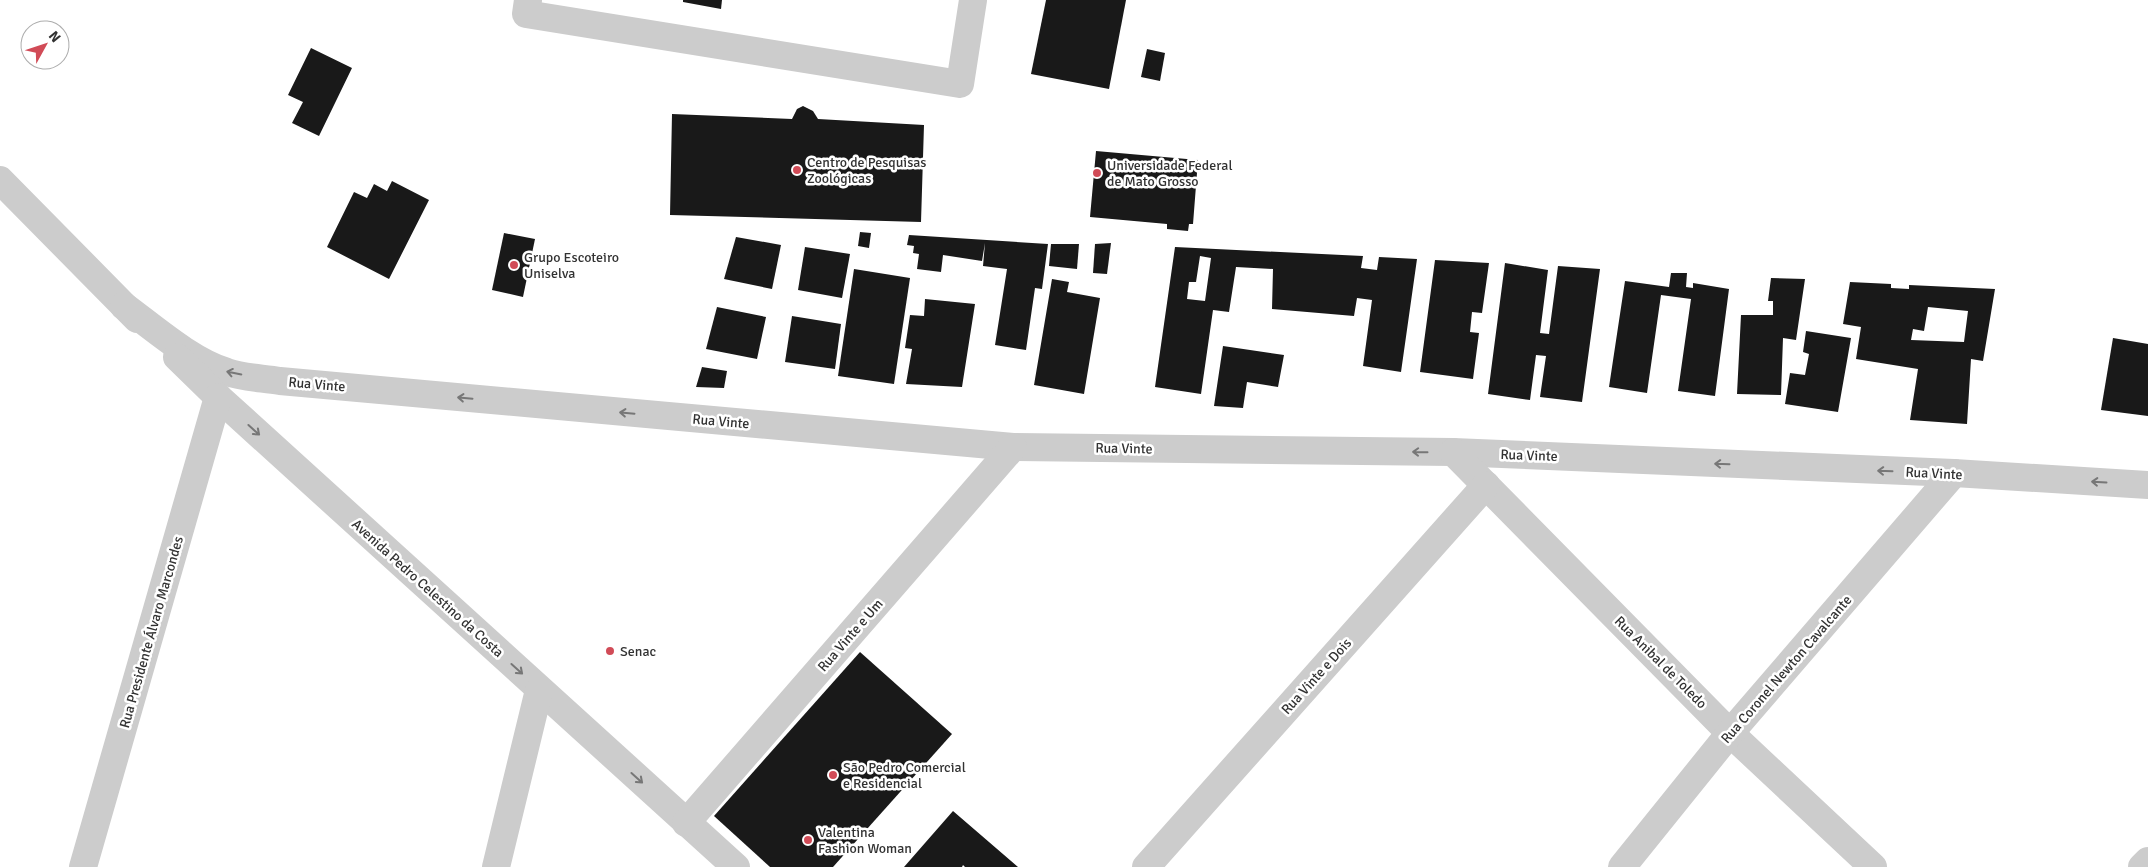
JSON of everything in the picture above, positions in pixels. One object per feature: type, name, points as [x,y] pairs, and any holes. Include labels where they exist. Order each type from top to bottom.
[{"type":"street","points":[[528,0],[526,14],[960,84],[973,0]]},
{"type":"street","points":[[0,180],[124,306]]},
{"type":"street","name":"Avenida Pedro Celestino da Costa","points":[[124,306],[218,397],[736,867]]},
{"type":"street","name":"Rua Vinte","points":[[124,306],[210,365],[237,374],[280,381],[1013,447],[1454,452],[1954,474],[2148,485]]},
{"type":"street","name":"Rua Presidente Álvaro Marcondes","points":[[83,867],[218,397]]},
{"type":"street","name":"Rua Vinte e Um","points":[[686,823],[1013,447]]},
{"type":"street","name":"Rua Anibal de Toledo","points":[[1454,452],[1730,733],[1873,867]]},
{"type":"street","name":"Rua Coronel Newton Cavalcante","points":[[1622,867],[1730,733],[1954,474]]},
{"type":"street","name":"Rua Vinte e Dois","points":[[1146,867],[1486,485]]},
{"type":"street","points":[[496,867],[539,690]]},
{"type":"street","points":[[2142,867],[2148,861]]},
{"type":"building","points":[[683,0],[722,0],[721,9],[683,2]]},
{"type":"building","points":[[1046,0],[1126,0],[1109,89],[1031,74]]},
{"type":"building","points":[[311,48],[352,68],[319,136],[292,123],[303,102],[288,95]]},
{"type":"building","points":[[1147,49],[1165,53],[1160,81],[1141,77]]},
{"type":"building","name":"Centro de Pesquisas Zoológicas","points":[[803,106],[813,111],[818,119],[924,125],[921,222],[670,215],[672,114],[792,119],[797,109]]},
{"type":"building","points":[[1096,151],[1198,160],[1193,224],[1189,224],[1188,231],[1167,229],[1167,224],[1090,217]]},
{"type":"building","points":[[392,181],[429,200],[389,279],[327,247],[354,192],[367,198],[374,184],[387,191]]},
{"type":"building","points":[[860,232],[871,233],[869,248],[858,246]]},
{"type":"building","name":"Grupo Escoteiro Uniselva","points":[[504,233],[535,239],[523,297],[492,290]]},
{"type":"building","points":[[909,235],[1048,244],[1042,289],[1035,288],[1026,350],[995,345],[1007,269],[983,266],[985,243],[982,261],[943,255],[941,272],[917,269],[919,254],[913,253],[914,246],[907,245]]},
{"type":"building","points":[[736,237],[781,245],[772,289],[724,279]]},
{"type":"building","points":[[1111,243],[1107,274],[1093,273],[1095,244]]},
{"type":"building","points":[[1051,244],[1079,244],[1077,269],[1049,266]]},
{"type":"building","points":[[805,247],[850,254],[842,298],[798,290]]},
{"type":"building","points":[[1175,247],[1363,256],[1361,268],[1377,270],[1379,257],[1417,259],[1401,372],[1363,366],[1372,300],[1357,298],[1354,316],[1272,309],[1273,269],[1236,267],[1229,312],[1213,310],[1201,394],[1155,387]],"holes":[[[1200,256],[1211,258],[1205,301],[1187,299],[1189,282],[1196,282]]]},
{"type":"building","points":[[1435,260],[1489,263],[1482,313],[1472,312],[1470,332],[1479,333],[1473,379],[1420,372]]},
{"type":"building","points":[[1505,263],[1548,270],[1540,333],[1549,334],[1558,266],[1600,269],[1582,402],[1540,397],[1546,356],[1536,355],[1530,400],[1488,394]]},
{"type":"building","points":[[854,269],[910,278],[894,384],[838,376]]},
{"type":"building","points":[[1671,273],[1687,273],[1686,287],[1693,288],[1693,283],[1729,289],[1715,396],[1678,391],[1691,299],[1661,295],[1647,393],[1609,387],[1625,281],[1669,287]]},
{"type":"building","points":[[1771,278],[1805,279],[1796,340],[1783,338],[1781,395],[1737,394],[1741,315],[1773,315],[1773,301],[1768,301]]},
{"type":"building","points":[[1052,279],[1069,282],[1067,292],[1100,298],[1084,394],[1034,385]]},
{"type":"building","points":[[1850,282],[1891,284],[1891,288],[1909,289],[1909,285],[1995,289],[1983,361],[1971,359],[1967,424],[1910,420],[1918,369],[1856,359],[1861,327],[1843,324]],"holes":[[[1928,307],[1968,311],[1964,342],[1911,340],[1913,329],[1924,331]]]},
{"type":"building","points":[[925,299],[975,304],[962,387],[906,384],[912,349],[905,348],[910,315],[924,316]]},
{"type":"building","points":[[717,307],[766,317],[757,359],[706,349]]},
{"type":"building","points":[[792,316],[841,324],[835,369],[785,362]]},
{"type":"building","points":[[1806,331],[1851,338],[1838,412],[1785,404],[1790,373],[1805,375],[1809,354],[1803,352]]},
{"type":"building","points":[[2113,338],[2148,344],[2148,416],[2101,410]]},
{"type":"building","points":[[1223,346],[1284,355],[1278,387],[1247,382],[1243,408],[1214,406]]},
{"type":"building","points":[[702,367],[727,371],[724,388],[696,387]]},
{"type":"building","name":"São Pedro Comercial e Residencial","points":[[860,652],[952,734],[833,867],[770,867],[714,816]]},
{"type":"building","points":[[953,811],[1018,867],[965,867],[963,865],[962,867],[904,867]]},
{"type":"place","name":"Centro de Pesquisas Zoológicas","points":[[797,170]]},
{"type":"place","name":"Universidade Federal de Mato Grosso","points":[[1097,173]]},
{"type":"place","name":"Grupo Escoteiro Uniselva","points":[[514,265]]},
{"type":"place","name":"Senac","points":[[610,651]]},
{"type":"place","name":"São Pedro Comercial e Residencial","points":[[833,775]]},
{"type":"place","name":"Valentina Fashion Woman","points":[[808,840]]}]
